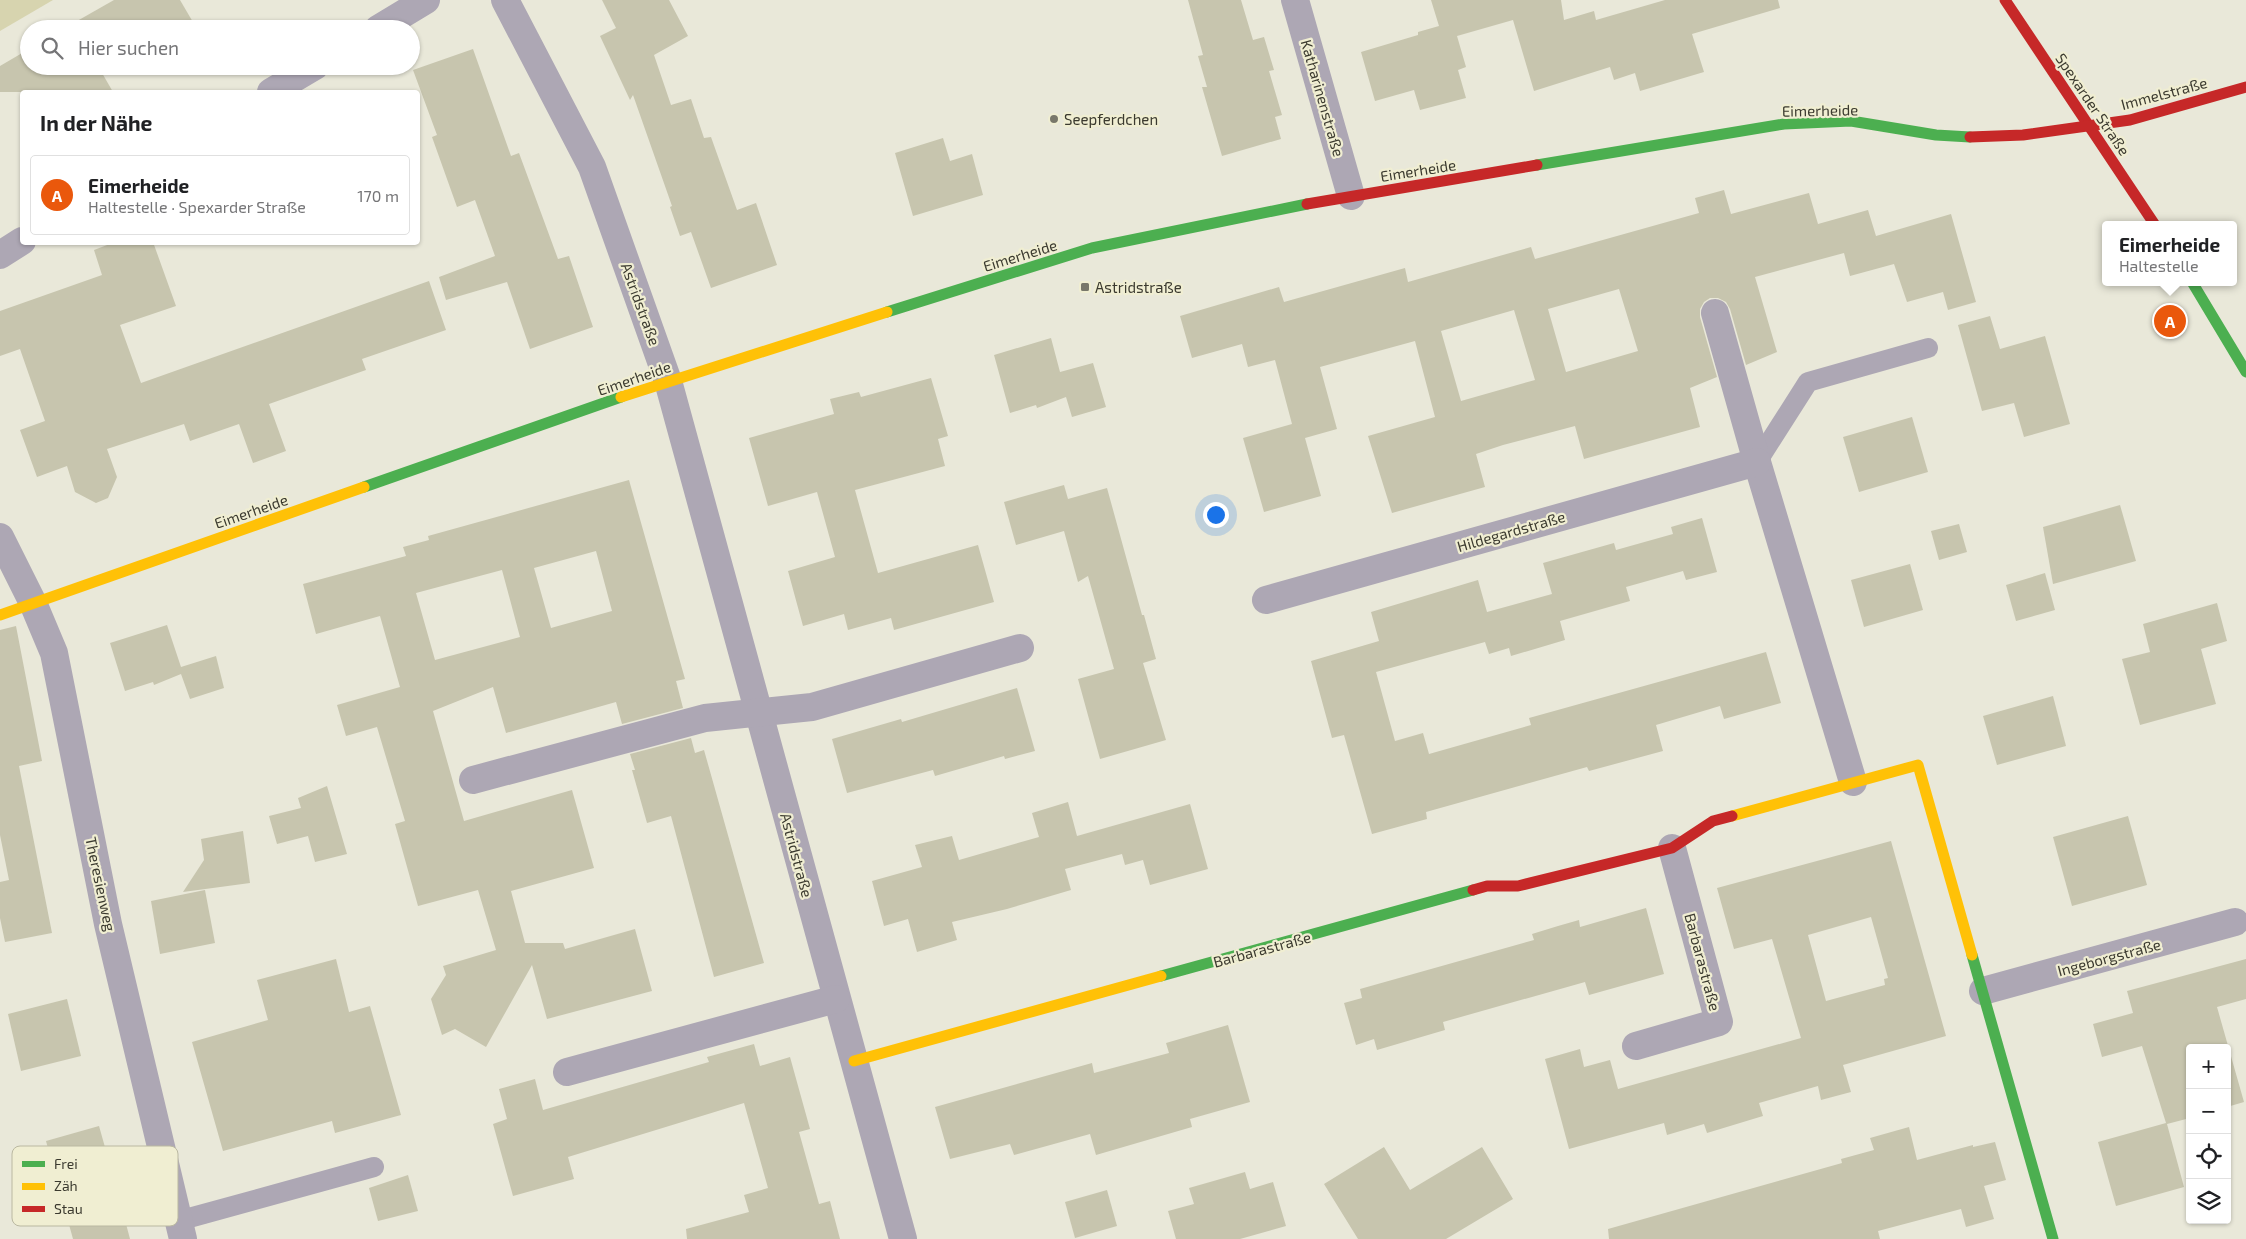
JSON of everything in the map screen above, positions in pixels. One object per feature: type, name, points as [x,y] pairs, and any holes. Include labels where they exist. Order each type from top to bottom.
[{"type":"street","points":[[393,20],[426,0]]},
{"type":"street","name":"Astridstraße","points":[[505,0],[592,166],[668,381],[903,1239]]},
{"type":"street","name":"Katharinenstraße","points":[[1295,0],[1351,196]]},
{"type":"street","name":"Spexarder Straße","points":[[2005,0],[2151,221]]},
{"type":"street","points":[[274,90],[300,75]]},
{"type":"street","name":"Immelstraße","points":[[2089,125],[2130,120],[2246,87]]},
{"type":"street","name":"Eimerheide","points":[[0,616],[668,381],[1092,248],[1168,231],[1351,196],[1784,124],[1852,121],[1936,135],[1986,138],[2023,135],[2089,125]]},
{"type":"street","points":[[0,255],[20,243]]},
{"type":"street","points":[[2194,286],[2246,372]]},
{"type":"street","points":[[1715,312],[1757,462],[1854,782]]},
{"type":"street","name":"Hildegardstraße","points":[[1266,600],[1757,462]]},
{"type":"street","name":"Theresienweg","points":[[0,537],[33,603],[54,653],[108,924],[161,1146]]},
{"type":"street","points":[[473,780],[705,718],[812,707],[1020,648]]},
{"type":"street","name":"Barbarastraße","points":[[854,1061],[1487,886],[1518,886],[1672,848],[1713,822],[1918,765],[1983,991]]},
{"type":"street","name":"Barbarastraße","points":[[1636,1046],[1719,1022],[1672,848]]},
{"type":"street","name":"Ingeborgstraße","points":[[1983,991],[2234,922]]},
{"type":"street","points":[[1983,991],[2052,1239]]},
{"type":"street","points":[[567,1072],[836,999]]},
{"type":"street","name":"Theresienweg","points":[[178,1217],[181,1230]]},
{"type":"lane","points":[[1757,462],[1808,382],[1928,348]]},
{"type":"lane","points":[[181,1230],[374,1167]]},
{"type":"shaded area","points":[[0,0],[53,0],[0,31]]},
{"type":"building","points":[[114,0],[180,0],[192,20],[79,20]]},
{"type":"building","points":[[602,0],[669,0],[688,36],[654,55],[671,105],[691,99],[704,138],[711,137],[737,210],[756,203],[777,265],[711,288],[691,232],[680,236],[670,207],[672,206],[633,95],[630,100],[600,36],[616,28]]},
{"type":"building","points":[[1188,0],[1241,0],[1253,40],[1264,37],[1274,70],[1269,71],[1282,115],[1275,117],[1281,139],[1222,156],[1202,87],[1207,87],[1198,56],[1203,55]]},
{"type":"building","points":[[1431,0],[1561,0],[1564,20],[1594,11],[1596,20],[1665,0],[1778,0],[1780,8],[1692,34],[1704,72],[1640,91],[1635,73],[1614,80],[1610,67],[1534,91],[1513,20],[1457,36],[1466,67],[1458,70],[1466,98],[1420,110],[1414,90],[1375,101],[1361,52],[1418,35],[1418,32],[1439,26]]},
{"type":"building","points":[[473,49],[511,156],[519,153],[558,259],[569,256],[593,327],[530,349],[507,282],[446,300],[439,277],[495,256],[475,200],[457,207],[432,137],[437,135],[415,75],[420,75],[420,68]]},
{"type":"building","points":[[20,54],[20,75],[103,75],[112,90],[20,90],[20,92],[0,92],[0,66]]},
{"type":"building","points":[[943,138],[950,161],[972,154],[983,195],[913,216],[895,153]]},
{"type":"building","points":[[1724,190],[1731,214],[1809,193],[1818,224],[1868,210],[1876,236],[1951,214],[1976,302],[1948,310],[1943,292],[1907,302],[1894,264],[1850,276],[1844,253],[1755,277],[1777,352],[1746,365],[1730,309],[1726,302],[1718,298],[1710,298],[1704,302],[1700,309],[1700,317],[1717,377],[1690,388],[1700,427],[1584,459],[1575,426],[1503,445],[1476,454],[1485,487],[1392,513],[1368,436],[1435,417],[1415,341],[1320,367],[1337,429],[1305,438],[1321,496],[1264,512],[1243,438],[1292,424],[1275,360],[1248,367],[1242,344],[1192,358],[1180,316],[1279,287],[1284,302],[1405,268],[1408,282],[1531,247],[1535,259],[1699,213],[1695,198]],"holes":[[[1619,289],[1638,351],[1566,372],[1548,309]],[[1514,310],[1535,380],[1461,401],[1441,331]]]},
{"type":"building","points":[[107,245],[154,245],[176,306],[120,325],[141,383],[429,281],[446,330],[362,359],[366,370],[269,404],[286,451],[253,463],[239,424],[190,441],[184,424],[107,449],[117,477],[108,498],[96,503],[75,492],[67,466],[37,477],[20,430],[45,421],[20,349],[0,356],[0,311],[102,275],[94,250]]},
{"type":"building","points":[[1990,316],[2000,349],[2045,336],[2070,424],[2024,437],[2014,403],[1982,411],[1958,325]]},
{"type":"building","points":[[1051,338],[1060,372],[1093,363],[1106,407],[1072,417],[1066,397],[1037,408],[1036,405],[1010,413],[994,355]]},
{"type":"building","points":[[931,378],[948,436],[938,439],[945,466],[855,490],[878,573],[978,545],[994,602],[894,630],[891,618],[848,630],[844,614],[803,626],[788,571],[835,557],[817,492],[768,506],[749,438],[834,414],[830,399],[859,392],[861,397]]},
{"type":"building","points":[[1912,417],[1928,472],[1859,492],[1843,437]]},
{"type":"building","points":[[629,480],[685,679],[676,681],[683,708],[622,724],[616,702],[506,733],[493,687],[433,711],[464,821],[572,790],[594,868],[511,891],[525,943],[563,943],[565,949],[635,929],[652,991],[547,1019],[532,965],[486,1047],[455,1029],[442,1035],[431,999],[446,975],[443,966],[496,950],[478,890],[418,906],[395,824],[405,821],[377,727],[346,736],[337,705],[400,687],[380,616],[316,634],[303,584],[406,556],[403,547],[429,540],[428,536]],"holes":[[[596,551],[612,611],[551,628],[534,568]],[[502,570],[520,637],[435,660],[416,593]]]},
{"type":"building","points":[[1064,485],[1068,499],[1107,488],[1156,659],[1143,663],[1166,740],[1100,759],[1078,679],[1114,669],[1088,576],[1078,582],[1064,531],[1016,545],[1004,502]]},
{"type":"building","points":[[2120,505],[2136,561],[2053,584],[2043,527]]},
{"type":"building","points":[[1702,518],[1717,572],[1686,580],[1683,571],[1626,587],[1630,601],[1560,621],[1565,640],[1511,656],[1509,648],[1489,654],[1485,642],[1376,672],[1395,741],[1423,733],[1429,754],[1531,725],[1529,718],[1766,652],[1781,703],[1724,719],[1720,706],[1656,725],[1663,751],[1589,771],[1587,767],[1426,812],[1427,819],[1372,834],[1344,735],[1332,738],[1311,661],[1379,641],[1371,612],[1478,580],[1487,612],[1552,594],[1543,563],[1614,543],[1616,550],[1673,534],[1671,527]]},
{"type":"building","points":[[1959,524],[1967,552],[1939,560],[1931,531]]},
{"type":"building","points":[[1910,564],[1923,610],[1864,627],[1851,580]]},
{"type":"building","points":[[2045,573],[2055,610],[2016,621],[2006,585]]},
{"type":"building","points":[[2217,603],[2227,641],[2201,649],[2216,704],[2140,725],[2122,659],[2150,652],[2143,624]]},
{"type":"building","points":[[167,625],[181,667],[216,656],[224,688],[190,699],[181,674],[154,685],[153,682],[125,691],[110,643]]},
{"type":"building","points":[[16,626],[42,761],[19,766],[52,933],[5,942],[0,918],[0,882],[9,880],[0,835],[0,630]]},
{"type":"building","points":[[1017,688],[1035,751],[1005,759],[1004,756],[935,776],[933,770],[847,793],[832,739],[901,719],[902,722]]},
{"type":"building","points":[[2053,696],[2066,746],[1997,765],[1983,716]]},
{"type":"building","points":[[691,738],[695,753],[704,750],[764,963],[714,977],[671,816],[647,823],[632,770],[635,770],[630,754]]},
{"type":"building","points":[[327,786],[347,854],[315,862],[308,836],[277,844],[269,816],[301,808],[298,798]]},
{"type":"building","points":[[1068,802],[1077,836],[1190,804],[1208,869],[1150,885],[1143,860],[1125,865],[1122,854],[1065,869],[1071,890],[1007,909],[952,922],[957,940],[917,952],[908,919],[884,926],[872,881],[922,867],[915,845],[952,836],[959,860],[1039,837],[1032,813]]},
{"type":"building","points":[[2128,816],[2147,885],[2072,906],[2053,837]]},
{"type":"building","points":[[243,831],[250,883],[183,892],[204,860],[201,839]]},
{"type":"building","points":[[1891,841],[1946,1036],[1843,1065],[1851,1092],[1821,1100],[1818,1086],[1759,1103],[1763,1116],[1707,1133],[1704,1124],[1667,1135],[1664,1123],[1569,1149],[1545,1059],[1580,1049],[1584,1067],[1610,1060],[1618,1089],[1801,1038],[1772,939],[1734,949],[1717,888]],"holes":[[[1871,917],[1888,978],[1884,979],[1885,985],[1826,1001],[1808,935]]]},
{"type":"building","points":[[205,890],[215,943],[160,954],[151,901]]},
{"type":"building","points":[[1646,908],[1664,974],[1589,995],[1585,982],[1443,1022],[1445,1030],[1377,1050],[1374,1039],[1356,1045],[1344,1003],[1362,998],[1360,989],[1534,940],[1532,934],[1579,920],[1580,927]]},
{"type":"building","points":[[336,959],[349,1012],[370,1006],[401,1115],[335,1133],[332,1121],[223,1151],[192,1042],[268,1020],[257,980]]},
{"type":"building","points":[[2246,959],[2246,999],[2217,1007],[2228,1044],[2186,1044],[2186,1119],[2167,1124],[2184,1187],[2116,1206],[2098,1142],[2166,1123],[2142,1046],[2102,1057],[2093,1024],[2133,1013],[2127,991]]},
{"type":"building","points":[[67,999],[81,1056],[21,1071],[8,1014]]},
{"type":"building","points":[[1228,1025],[1250,1102],[1190,1119],[1192,1127],[1096,1155],[1090,1134],[1014,1155],[1010,1144],[950,1159],[935,1107],[1092,1063],[1094,1073],[1169,1053],[1166,1043]]},
{"type":"building","points":[[754,1044],[760,1066],[790,1057],[810,1129],[799,1132],[819,1204],[830,1201],[840,1239],[687,1239],[686,1229],[749,1212],[744,1195],[768,1188],[744,1103],[568,1157],[574,1179],[513,1196],[493,1124],[507,1119],[499,1089],[535,1079],[543,1110],[709,1062],[707,1057]]},
{"type":"building","points":[[2231,1056],[2244,1102],[2231,1106]]},
{"type":"building","points":[[99,1126],[105,1146],[47,1146],[46,1141]]},
{"type":"building","points":[[1909,1127],[1917,1160],[1973,1145],[1973,1147],[1995,1142],[2006,1180],[1984,1186],[1994,1219],[1966,1227],[1961,1209],[1878,1231],[1880,1239],[1609,1239],[1608,1229],[1842,1163],[1841,1159],[1874,1150],[1870,1138]]},
{"type":"building","points":[[1384,1147],[1410,1190],[1482,1147],[1513,1199],[1446,1239],[1358,1239],[1324,1184]]},
{"type":"building","points":[[1245,1172],[1250,1189],[1273,1182],[1286,1226],[1240,1239],[1176,1239],[1168,1211],[1194,1204],[1189,1188]]},
{"type":"building","points":[[408,1175],[418,1211],[378,1221],[369,1188]]},
{"type":"building","points":[[1107,1190],[1117,1226],[1075,1238],[1065,1202]]},
{"type":"building","points":[[69,1226],[127,1226],[130,1239],[73,1239]]},
{"type":"traffic: fast","points":[[1537,165],[1784,124],[1851,121],[1936,135],[1970,137]]},
{"type":"traffic: fast","points":[[887,312],[1092,248],[1307,204]]},
{"type":"traffic: fast","points":[[2194,286],[2246,372]]},
{"type":"traffic: fast","points":[[364,487],[621,397]]},
{"type":"traffic: fast","points":[[1161,976],[1473,890]]},
{"type":"traffic: fast","points":[[1972,955],[2053,1239]]},
{"type":"traffic: slow","points":[[621,397],[887,312]]},
{"type":"traffic: slow","points":[[0,615],[364,487]]},
{"type":"traffic: slow","points":[[1732,816],[1918,765],[1972,955]]},
{"type":"traffic: slow","points":[[854,1061],[1161,976]]},
{"type":"traffic: jam","points":[[2005,0],[2152,221]]},
{"type":"traffic: jam","points":[[1970,137],[2023,135],[2130,120],[2246,87]]},
{"type":"traffic: jam","points":[[1307,204],[1537,165]]},
{"type":"traffic: jam","points":[[1473,890],[1487,886],[1518,886],[1672,848],[1713,821],[1732,816]]},
{"type":"place","name":"Seepferdchen","points":[[1054,119]]},
{"type":"place","name":"Astridstraße","points":[[1085,287]]},
{"type":"place","name":"Eimerheide","points":[[2170,321]]}]
